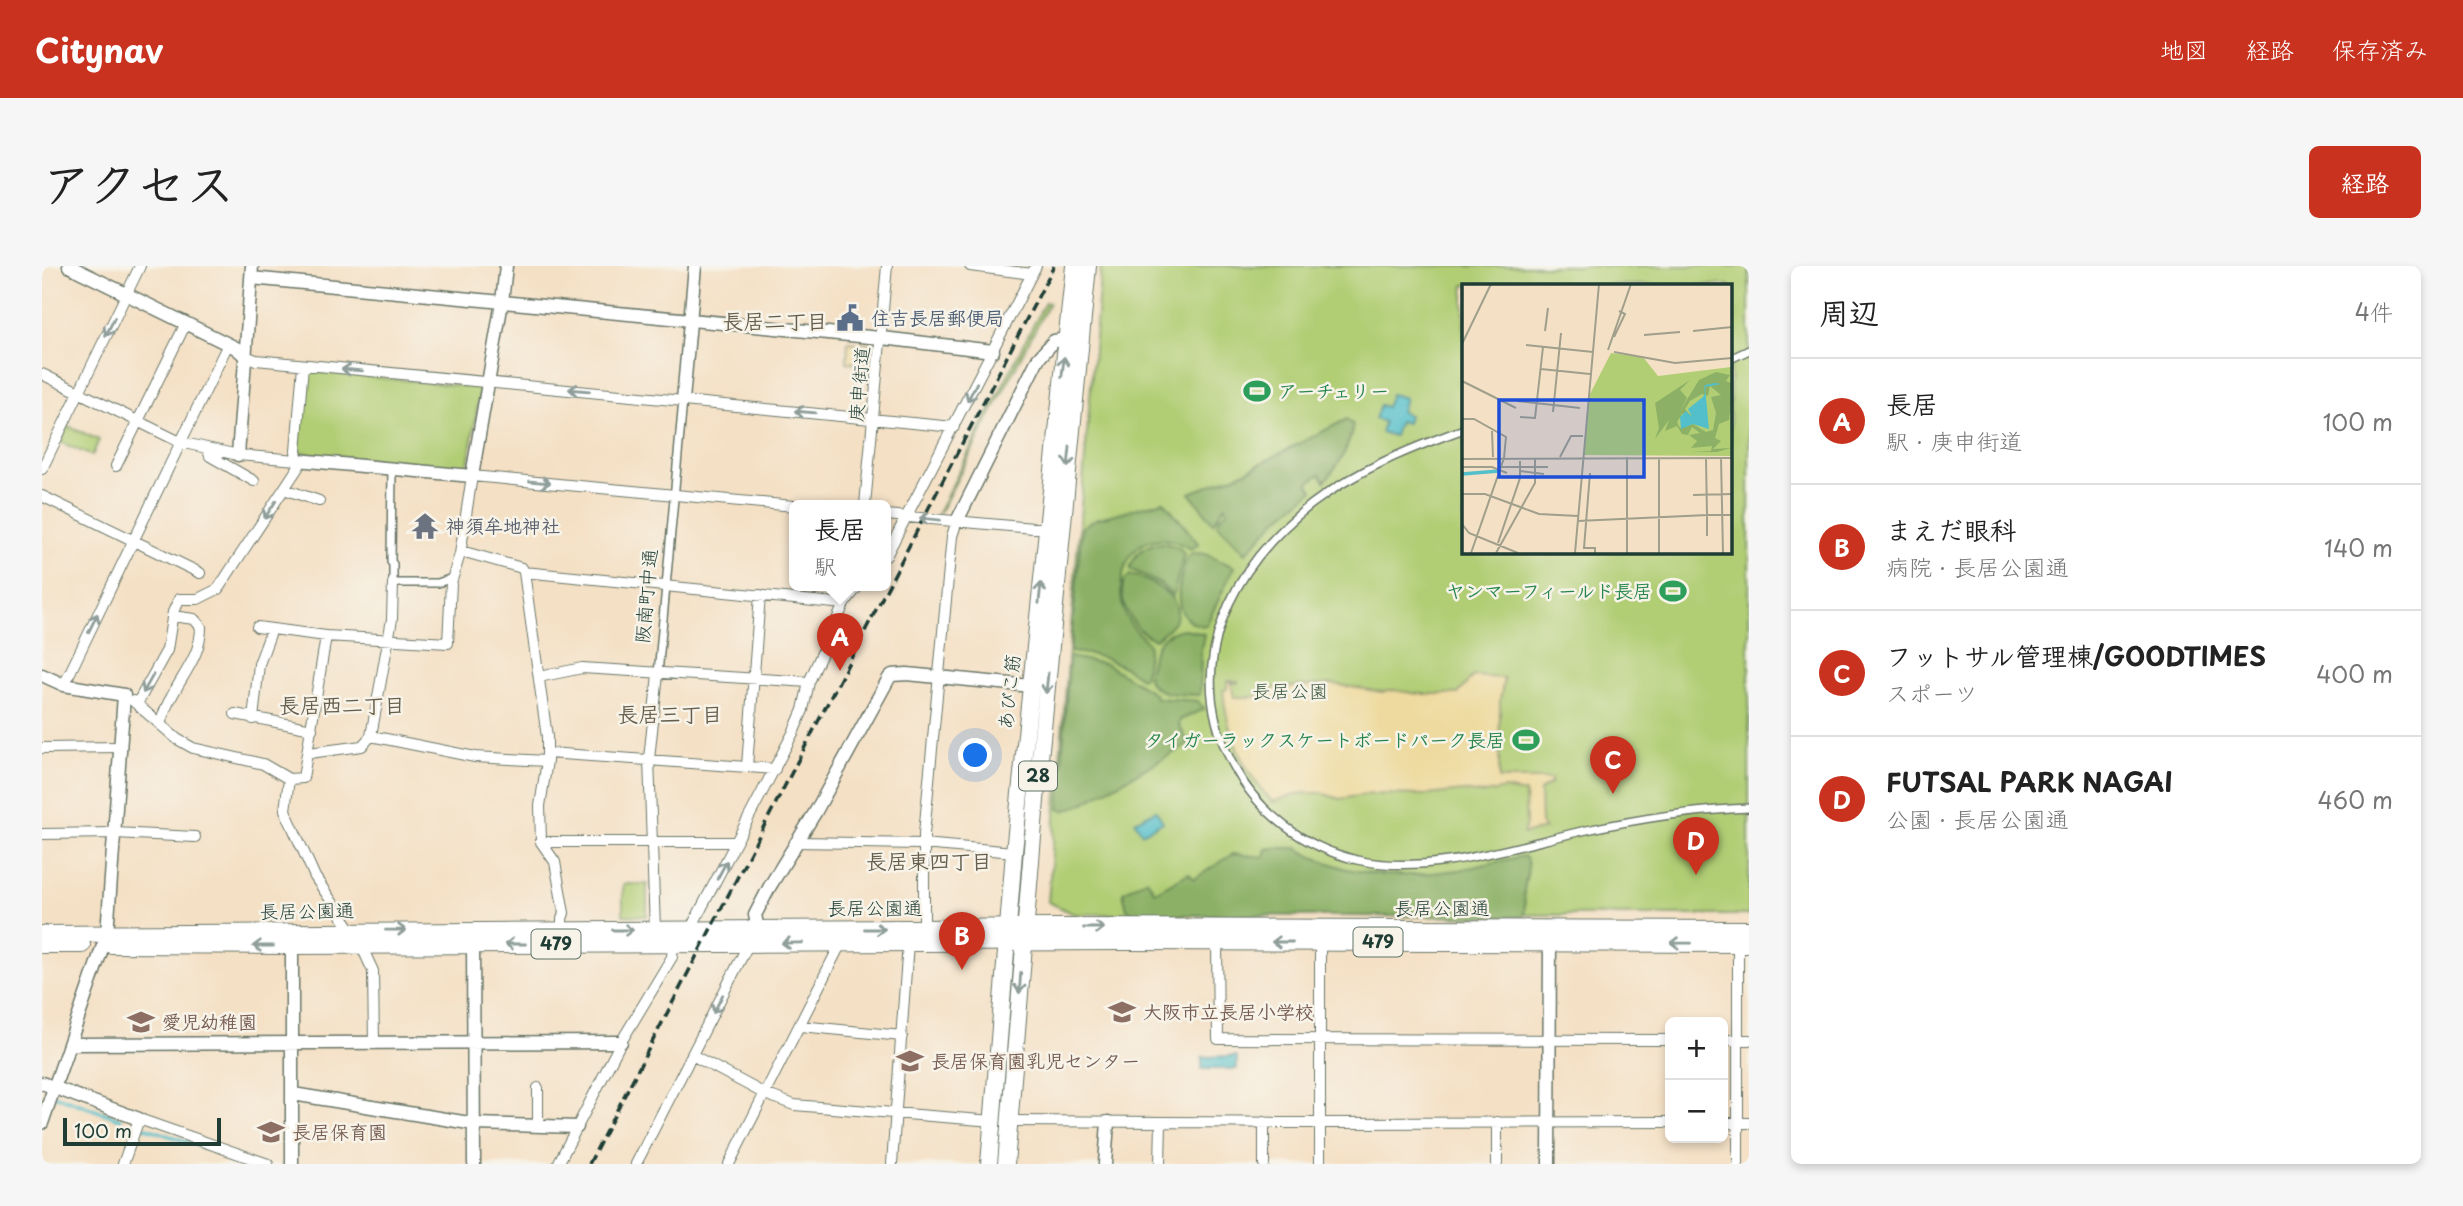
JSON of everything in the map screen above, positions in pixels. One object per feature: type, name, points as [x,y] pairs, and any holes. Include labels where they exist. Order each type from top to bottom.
[{"type":"main road","name":"あびこ筋","points":[[989,1164],[1014,852],[1074,266]]},
{"type":"main road","name":"あびこ筋","points":[[1006,1164],[1063,512],[1088,266]]},
{"type":"main road","name":"長居公園通","points":[[42,934],[106,940],[292,946],[361,945],[562,930],[924,929],[1007,936]]},
{"type":"main road","name":"長居公園通","points":[[42,945],[106,940],[352,931],[673,944],[908,943],[1025,935],[1743,937]]},
{"type":"main road","name":"長居公園通","points":[[1025,935],[1217,942],[1550,936]]},
{"type":"street","points":[[69,266],[256,360],[954,427]]},
{"type":"street","points":[[42,469],[140,266]]},
{"type":"street","points":[[257,626],[326,636],[448,643],[452,578],[461,549],[506,266]]},
{"type":"street","name":"阪南町中通","points":[[655,930],[649,759],[695,266]]},
{"type":"street","name":"庚申街道","points":[[865,500],[887,266]]},
{"type":"street","points":[[891,546],[1034,270],[970,266]]},
{"type":"street","points":[[238,455],[252,272],[502,302],[993,351]]},
{"type":"street","points":[[116,466],[186,323]]},
{"type":"street","points":[[924,929],[923,844],[952,536],[1038,359],[1054,341],[1066,339]]},
{"type":"street","points":[[64,685],[228,344]]},
{"type":"street","points":[[1731,359],[1749,350]]},
{"type":"street","points":[[137,704],[167,650],[172,616],[179,599],[198,599],[218,589],[299,466],[297,460],[303,365]]},
{"type":"street","points":[[42,374],[180,442],[238,455],[789,506]]},
{"type":"street","points":[[1462,430],[1395,456],[1313,503],[1262,551],[1234,593],[1214,643],[1213,696],[1226,751],[1253,797],[1274,818],[1303,838],[1334,853],[1381,864],[1421,863],[1480,855],[1581,831],[1684,811],[1749,808]]},
{"type":"street","points":[[207,448],[210,456],[254,481]]},
{"type":"street","points":[[309,752],[362,746],[371,736],[391,619],[392,469]]},
{"type":"street","points":[[284,489],[319,501]]},
{"type":"street","points":[[42,496],[200,573]]},
{"type":"street","points":[[891,515],[1047,528],[1063,512]]},
{"type":"street","points":[[461,549],[523,568],[548,757],[540,806],[541,842],[555,862],[558,872],[564,913],[562,930]]},
{"type":"street","points":[[524,572],[844,604]]},
{"type":"street","points":[[393,583],[438,583],[452,578]]},
{"type":"street","points":[[690,930],[775,769],[803,710],[809,682],[844,604],[854,591]]},
{"type":"street","points":[[747,766],[760,595]]},
{"type":"street","points":[[160,724],[170,699],[194,660],[201,639],[201,627],[194,618],[172,616]]},
{"type":"street","points":[[253,719],[259,664],[272,629]]},
{"type":"street","points":[[42,675],[64,685],[124,695],[177,739],[193,748],[263,764],[289,779],[303,778],[326,636]]},
{"type":"street","points":[[539,677],[582,668],[809,682]]},
{"type":"street","points":[[758,929],[755,915],[889,678],[899,674],[1031,686]]},
{"type":"street","points":[[42,1123],[48,1086],[70,1044],[106,940],[124,695]]},
{"type":"street","points":[[235,714],[312,729]]},
{"type":"street","points":[[371,736],[475,757],[649,759],[775,769]]},
{"type":"street","points":[[42,748],[121,747]]},
{"type":"street","points":[[289,779],[285,810],[315,877],[352,931]]},
{"type":"street","points":[[42,834],[115,833],[195,837]]},
{"type":"street","points":[[541,842],[736,842]]},
{"type":"street","points":[[795,842],[923,844],[1014,852]]},
{"type":"street","points":[[1549,1164],[1550,936]]},
{"type":"street","points":[[473,937],[474,1164]]},
{"type":"street","points":[[1738,1164],[1744,1123],[1743,937]]},
{"type":"street","points":[[1217,942],[1218,1039],[1665,1040]]},
{"type":"street","points":[[1320,942],[1320,1164]]},
{"type":"street","points":[[635,1164],[749,943]]},
{"type":"street","points":[[729,1164],[842,943]]},
{"type":"street","points":[[892,1164],[908,943]]},
{"type":"street","points":[[558,1164],[621,1042],[673,957],[673,944]]},
{"type":"street","points":[[361,945],[373,971],[374,1044]]},
{"type":"street","points":[[292,946],[292,1164]]},
{"type":"street","points":[[800,1026],[902,1036]]},
{"type":"street","points":[[70,1044],[621,1042]]},
{"type":"street","points":[[692,1055],[765,1094],[794,1105],[993,1121]]},
{"type":"street","points":[[48,1086],[268,1164]]},
{"type":"street","points":[[538,1088],[538,1126]]},
{"type":"street","points":[[292,1094],[475,1124],[577,1127]]},
{"type":"street","points":[[123,1164],[139,1119]]},
{"type":"street","points":[[1010,1121],[1665,1122]]},
{"type":"street","points":[[1105,1164],[1108,1122]]},
{"type":"street","points":[[1160,1164],[1161,1122]]},
{"type":"street","points":[[1264,1122],[1264,1164]]},
{"type":"street","points":[[1497,1122],[1497,1164]]},
{"type":"green space","name":"長居公園","points":[[1101,266],[1749,266],[1749,915],[1074,914],[1048,902]]},
{"type":"green space","points":[[1045,302],[1049,303],[938,513]]},
{"type":"green space","points":[[309,371],[476,387],[480,392],[468,465],[462,468],[301,453],[298,450],[306,374]]},
{"type":"green space","points":[[1347,419],[1353,425],[1349,441],[1325,481],[1320,474],[1308,483],[1313,490],[1274,522],[1246,553],[1217,524],[1228,510],[1225,506],[1213,523],[1190,493],[1244,472]]},
{"type":"green space","points":[[68,426],[99,440],[92,456],[60,442]]},
{"type":"green space","points":[[1164,501],[1199,544],[1191,549],[1169,540],[1154,540],[1143,544],[1128,560],[1122,581],[1122,604],[1130,623],[1149,645],[1145,675],[1141,678],[1108,659],[1070,652],[1082,527],[1096,519]]},
{"type":"green space","points":[[1162,543],[1178,547],[1184,553],[1173,596],[1160,584],[1130,569],[1134,558],[1142,550]]},
{"type":"green space","points":[[1192,553],[1205,554],[1234,567],[1206,626],[1188,620],[1180,607],[1180,582],[1185,562]]},
{"type":"green space","points":[[1130,575],[1154,584],[1175,603],[1175,621],[1156,639],[1140,629],[1127,611],[1122,591],[1124,582]]},
{"type":"green space","points":[[1185,629],[1204,634],[1200,695],[1162,691],[1149,680],[1150,665],[1157,645],[1165,636]]},
{"type":"green space","points":[[1069,657],[1106,664],[1155,694],[1156,698],[1198,701],[1204,709],[1180,720],[1179,725],[1189,744],[1080,805],[1064,811],[1059,809]]},
{"type":"green space","points":[[1296,848],[1346,869],[1384,875],[1459,870],[1523,856],[1528,867],[1524,888],[1524,914],[1523,917],[1136,915],[1127,909],[1123,892],[1147,879],[1155,892],[1189,873],[1194,879],[1233,854],[1264,857],[1266,849]]},
{"type":"green space","points":[[623,884],[647,884],[647,916],[623,915]]},
{"type":"sand","points":[[848,342],[869,344],[872,348],[871,364],[847,362]]},
{"type":"sand","points":[[1473,676],[1504,678],[1500,701],[1499,779],[1551,779],[1551,783],[1540,791],[1541,823],[1545,829],[1523,834],[1526,824],[1525,793],[1504,789],[1481,794],[1464,791],[1427,795],[1370,794],[1340,799],[1321,793],[1304,793],[1273,802],[1253,778],[1238,751],[1228,720],[1223,690],[1227,689],[1227,681],[1238,681],[1231,683],[1234,697],[1254,697],[1274,688],[1333,684],[1382,692],[1394,690],[1418,694],[1458,694]]},
{"type":"water","points":[[1391,394],[1405,398],[1401,412],[1409,415],[1407,423],[1399,421],[1394,436],[1381,432],[1384,422],[1375,419],[1380,405],[1386,407]]},
{"type":"water","points":[[1156,810],[1163,822],[1142,833],[1135,821]]},
{"type":"water","points":[[1237,1056],[1237,1069],[1202,1069],[1202,1057]]},
{"type":"waterway","points":[[56,1096],[121,1119]]},
{"type":"waterway","points":[[138,1125],[249,1163]]},
{"type":"railway","points":[[891,581],[1054,266]]},
{"type":"railway","points":[[589,1164],[886,591]]},
{"type":"place","name":"住吉長居郵便局","points":[[850,318]]},
{"type":"place","name":"アーチェリー","points":[[1257,391]]},
{"type":"place","name":"神須牟地神社","points":[[425,526]]},
{"type":"place","name":"ヤンマーフィールド長居","points":[[1673,591]]},
{"type":"place","name":"長居","points":[[840,671]]},
{"type":"place","name":"タイガーラックスケートボードパーク長居","points":[[1526,740]]},
{"type":"place","name":"フットサル管理棟/GOODTIMES","points":[[1613,794]]},
{"type":"place","name":"FUTSAL PARK NAGAI","points":[[1696,875]]},
{"type":"place","name":"まえだ眼科","points":[[962,970]]},
{"type":"place","name":"大阪市立長居小学校","points":[[1122,1012]]},
{"type":"place","name":"愛児幼稚園","points":[[141,1022]]},
{"type":"place","name":"長居保育園乳児センター","points":[[910,1061]]},
{"type":"place","name":"長居保育園","points":[[271,1132]]},
{"type":"district","name":"長居二丁目","points":[[775,322]]},
{"type":"district","name":"長居西二丁目","points":[[342,706]]},
{"type":"district","name":"長居三丁目","points":[[670,715]]},
{"type":"district","name":"長居東四丁目","points":[[929,862]]}]
